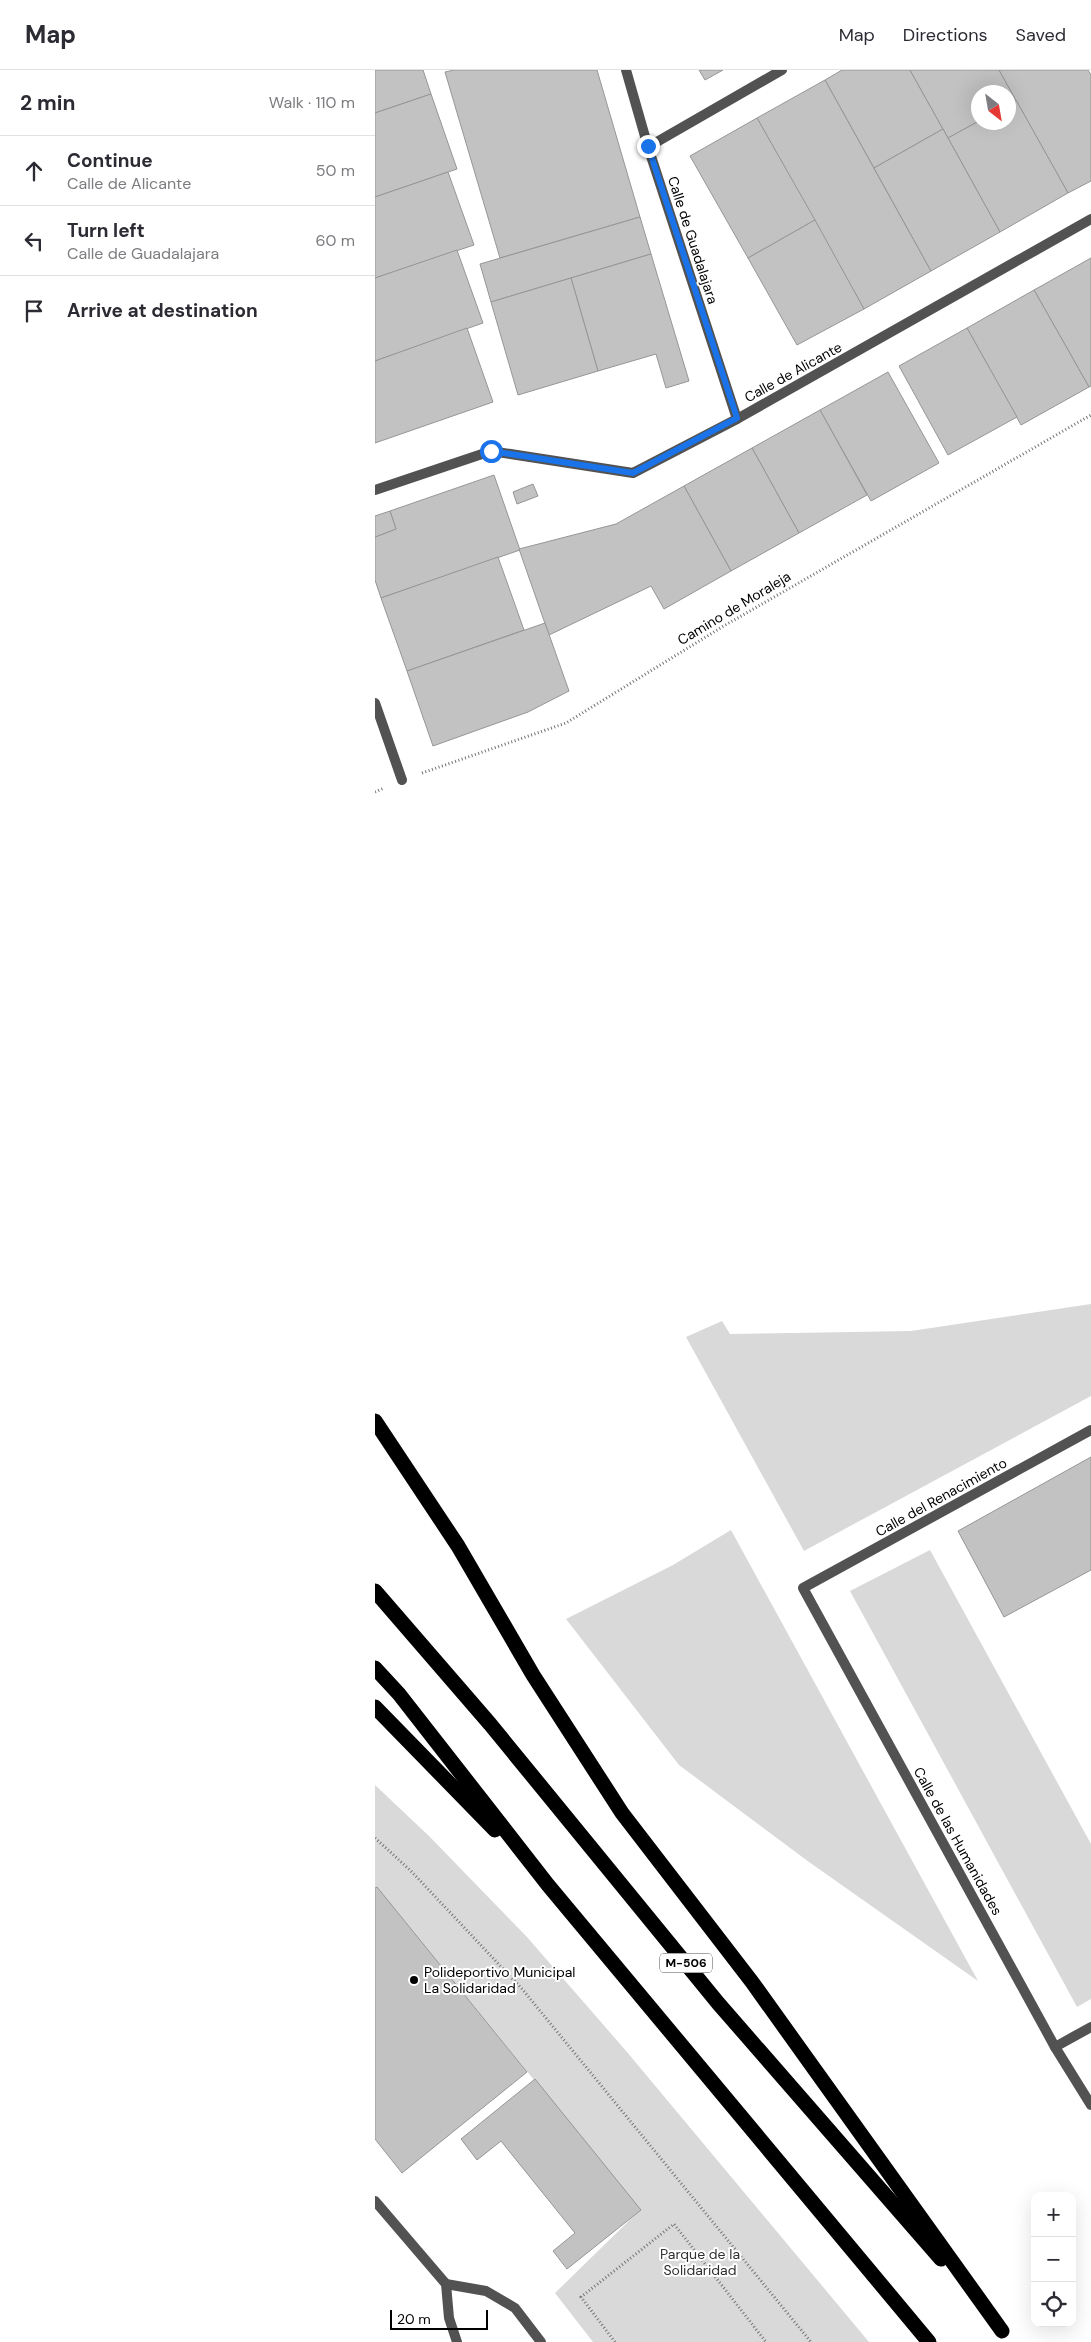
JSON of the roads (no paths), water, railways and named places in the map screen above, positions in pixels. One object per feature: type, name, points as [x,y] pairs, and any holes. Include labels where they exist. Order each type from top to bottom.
[{"type":"highway","points":[[375,1421],[459,1546],[533,1675],[622,1813],[752,1982],[1007,2336]]},
{"type":"highway","name":"M-506","points":[[375,1591],[490,1724],[718,2003],[1007,2336]]},
{"type":"highway","points":[[375,1668],[399,1694],[548,1885],[929,2342]]},
{"type":"highway","points":[[375,1708],[548,1885]]},
{"type":"street","name":"Calle de Guadalajara","points":[[626,70],[648,146],[737,418]]},
{"type":"street","points":[[648,146],[782,70]]},
{"type":"street","name":"Calle de Alicante","points":[[375,490],[491,451],[633,473],[737,418],[1091,219]]},
{"type":"street","points":[[375,703],[403,780]]},
{"type":"street","name":"Calle del Renacimiento","points":[[803,1588],[1091,1430]]},
{"type":"street","name":"Calle de las Humanidades","points":[[803,1588],[1055,2047],[1091,2106]]},
{"type":"street","points":[[1055,2047],[1091,2027]]},
{"type":"street","points":[[375,2201],[446,2284],[449,2318],[457,2342]]},
{"type":"street","points":[[446,2284],[486,2291],[515,2308],[541,2342]]},
{"type":"place","name":"Polideportivo Municipal La Solidaridad","points":[[414,1980]]},
{"type":"park label","name":"Parque de la Solidaridad","points":[[700,2262]]}]
